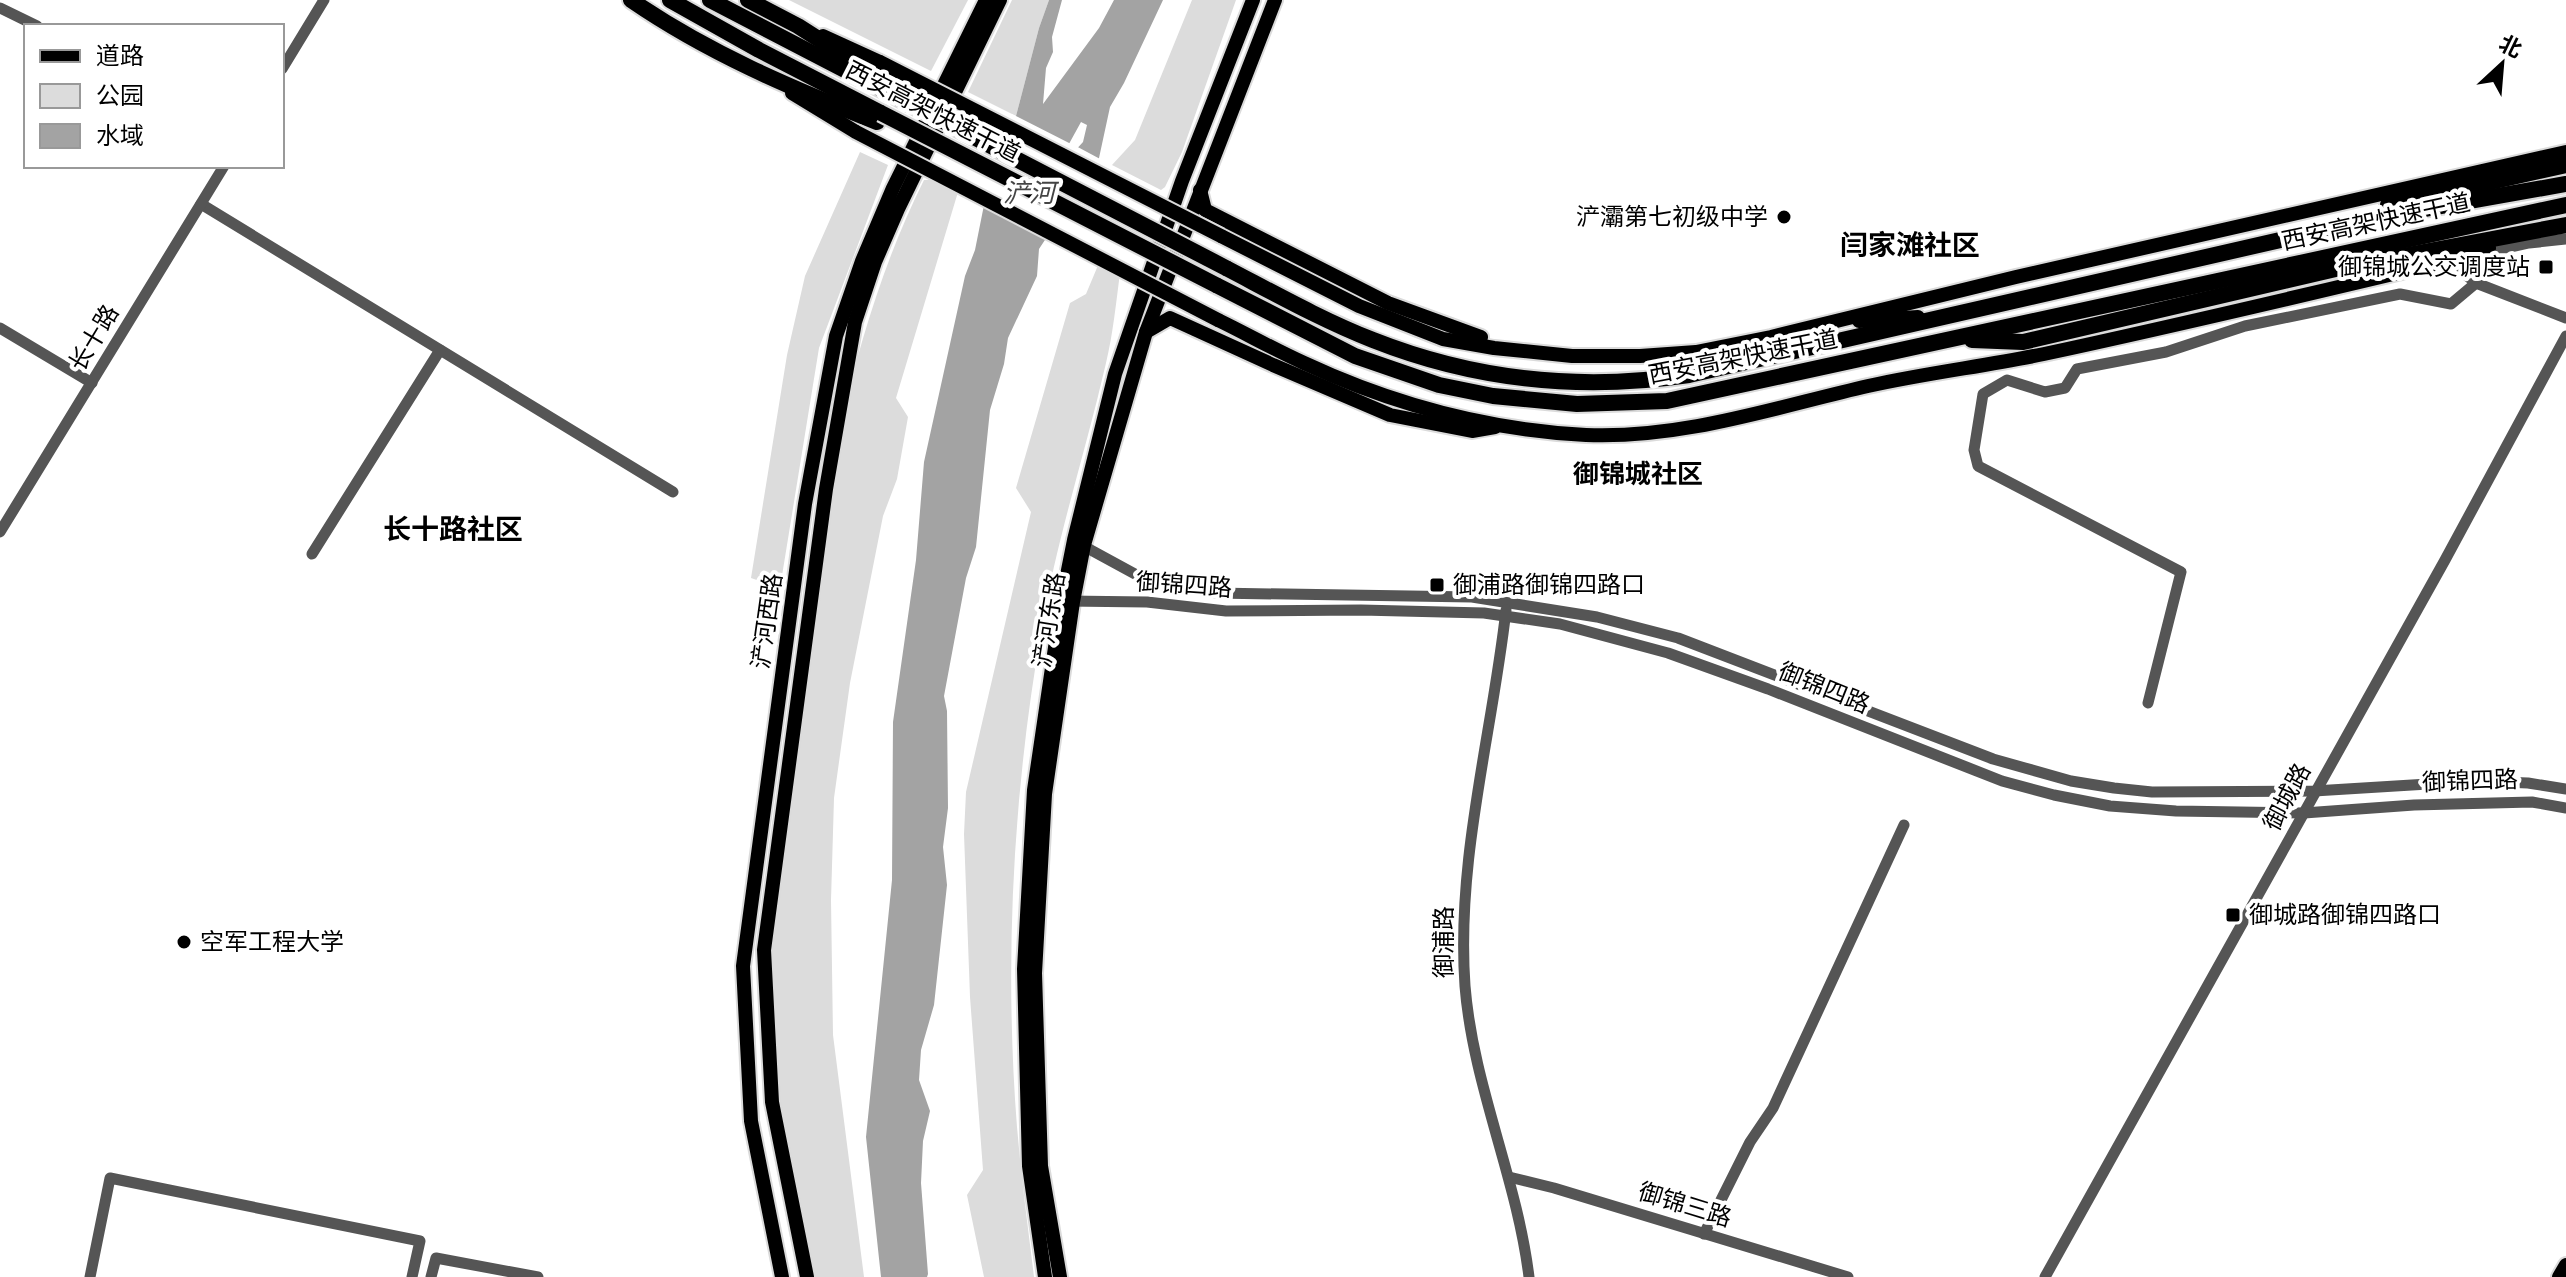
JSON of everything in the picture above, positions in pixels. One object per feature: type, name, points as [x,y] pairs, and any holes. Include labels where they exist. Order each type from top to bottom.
[{"type":"highway","points":[[631,0],[694,39],[775,82],[879,117]]},
{"type":"highway","name":"西安高架快速干道","points":[[670,0],[879,117],[957,150],[1355,356],[1439,385],[1493,396],[1577,404],[1667,401],[2566,205]]},
{"type":"highway","name":"西安高架快速干道","points":[[710,0],[807,51],[891,90],[1321,317],[1397,349],[1469,369],[1551,381],[1637,382],[1689,375],[2390,215],[2566,184]]},
{"type":"highway","points":[[748,0],[798,26],[891,90]]},
{"type":"highway","points":[[2049,295],[2079,277],[2566,165]]},
{"type":"highway","points":[[1946,340],[2023,342],[2340,268],[2566,225]]},
{"type":"highway","points":[[2448,261],[2545,229]]},
{"type":"main road","name":"浐河西路","points":[[782,1277],[751,1121],[743,966],[805,504],[836,336],[862,261],[893,188],[986,0]]},
{"type":"main road","name":"浐河西路","points":[[807,1277],[772,1102],[764,950],[826,489],[855,322],[875,262],[1000,0]]},
{"type":"main road","name":"浐河东路","points":[[1045,1277],[1029,1166],[1024,969],[1034,790],[1079,543],[1115,374],[1182,181],[1253,0]]},
{"type":"main road","name":"浐河东路","points":[[1079,543],[1146,332],[1275,0]]},
{"type":"main road","points":[[798,26],[851,47],[1359,306],[1443,339],[1572,356],[1696,352],[2566,152]]},
{"type":"main road","points":[[775,82],[856,132],[1303,363],[1380,395],[1435,412],[1587,435],[1666,431],[1726,421],[1871,386],[2044,354],[2448,261]]},
{"type":"main road","points":[[1200,190],[1205,210],[1388,303],[1470,335],[1572,356]]},
{"type":"main road","points":[[1823,324],[1962,314]]},
{"type":"main road","points":[[1146,332],[1170,318],[1390,415],[1472,431],[1509,425]]},
{"type":"main road","name":"浐河东路","points":[[1060,1277],[1041,1166],[1035,973],[1045,794],[1068,601]]},
{"type":"main road","points":[[2559,1277],[2566,1265]]},
{"type":"street","points":[[284,66],[324,0]]},
{"type":"street","points":[[0,8],[33,24]]},
{"type":"street","name":"长十路","points":[[0,532],[223,168]]},
{"type":"street","points":[[201,204],[673,492]]},
{"type":"street","points":[[2448,261],[2529,243],[2566,239]]},
{"type":"street","points":[[2448,261],[2476,283],[2566,318]]},
{"type":"street","points":[[2148,703],[2181,572],[1978,466],[1974,450],[1983,394],[2007,380],[2045,392],[2065,388],[2077,369],[2166,352],[2245,326],[2400,294],[2451,304],[2476,283]]},
{"type":"street","points":[[0,328],[92,383]]},
{"type":"street","name":"御城路","points":[[2045,1277],[2445,560],[2566,336]]},
{"type":"street","points":[[312,554],[440,350]]},
{"type":"street","name":"御锦四路","points":[[1079,543],[1157,586],[1190,592],[1420,595],[1507,602],[1597,617],[1678,638],[1993,759],[2071,781],[2152,792],[2314,791],[2477,781],[2528,783],[2566,789]]},
{"type":"street","name":"御锦四路","points":[[1068,601],[1147,602],[1226,611],[1361,610],[1506,615],[1560,624],[1668,653],[2002,781],[2110,806],[2304,813],[2475,802],[2532,802],[2566,808]]},
{"type":"street","name":"御浦路","points":[[1507,602],[1472,830],[1464,956],[1470,1028],[1477,1067],[1497,1145],[1509,1177],[1529,1277]]},
{"type":"street","points":[[1704,1234],[1750,1142],[1773,1108],[1904,825]]},
{"type":"street","name":"御锦三路","points":[[1509,1177],[1848,1277]]},
{"type":"street","points":[[90,1277],[110,1178],[420,1241],[412,1277]]},
{"type":"street","points":[[431,1277],[436,1258],[538,1277]]},
{"type":"green space","points":[[789,0],[968,0],[931,71]]},
{"type":"green space","points":[[1012,0],[1049,0],[1016,116],[968,92]]},
{"type":"green space","points":[[1192,0],[1236,0],[1182,152],[1161,190],[1112,165],[1135,140]]},
{"type":"green space","points":[[860,152],[888,165],[819,348],[780,588],[751,578],[787,355],[805,276]]},
{"type":"green space","points":[[924,180],[934,180],[958,192],[896,398],[908,417],[897,479],[883,516],[850,683],[834,798],[831,900],[833,1035],[864,1277],[811,1277],[772,1053],[765,943],[840,426],[875,300],[897,239]]},
{"type":"green space","points":[[1099,263],[1120,273],[1114,318],[1106,363],[1042,627],[1024,751],[1014,876],[1013,1065],[1034,1277],[984,1277],[967,1195],[983,1170],[970,997],[964,834],[966,792],[1031,512],[1016,488],[1070,303],[1086,294]]},
{"type":"water","name":"浐河","points":[[1049,0],[1062,0],[1052,37],[1053,52],[1046,68],[1043,104],[1099,28],[1114,0],[1163,0],[1110,107],[1099,158],[1039,249],[1037,276],[1008,338],[1004,364],[990,410],[976,547],[966,578],[944,696],[947,711],[948,808],[943,847],[947,885],[934,1005],[921,1050],[919,1080],[930,1111],[923,1141],[921,1183],[928,1274],[927,1277],[881,1277],[866,1137],[892,880],[893,722],[916,560],[924,462],[965,276],[975,250],[984,205],[1016,116]],"holes":[[[1081,122],[1087,125],[1083,142],[1062,165],[1059,162]]]},
{"type":"pier","points":[[1012,114],[1073,145],[1071,149],[1074,145],[1102,160],[1088,188],[1050,238],[980,203]]},
{"type":"place","name":"浐灞第七初级中学","points":[[1784,217]]},
{"type":"place","name":"御锦城公交调度站","points":[[2546,267]]},
{"type":"place","name":"御浦路御锦四路口","points":[[1437,585]]},
{"type":"place","name":"御城路御锦四路口","points":[[2233,915]]},
{"type":"place","name":"空军工程大学","points":[[184,942]]},
{"type":"district","name":"闫家滩社区","points":[[1910,245]]},
{"type":"district","name":"御锦城社区","points":[[1638,474]]},
{"type":"district","name":"长十路社区","points":[[453,529]]}]
